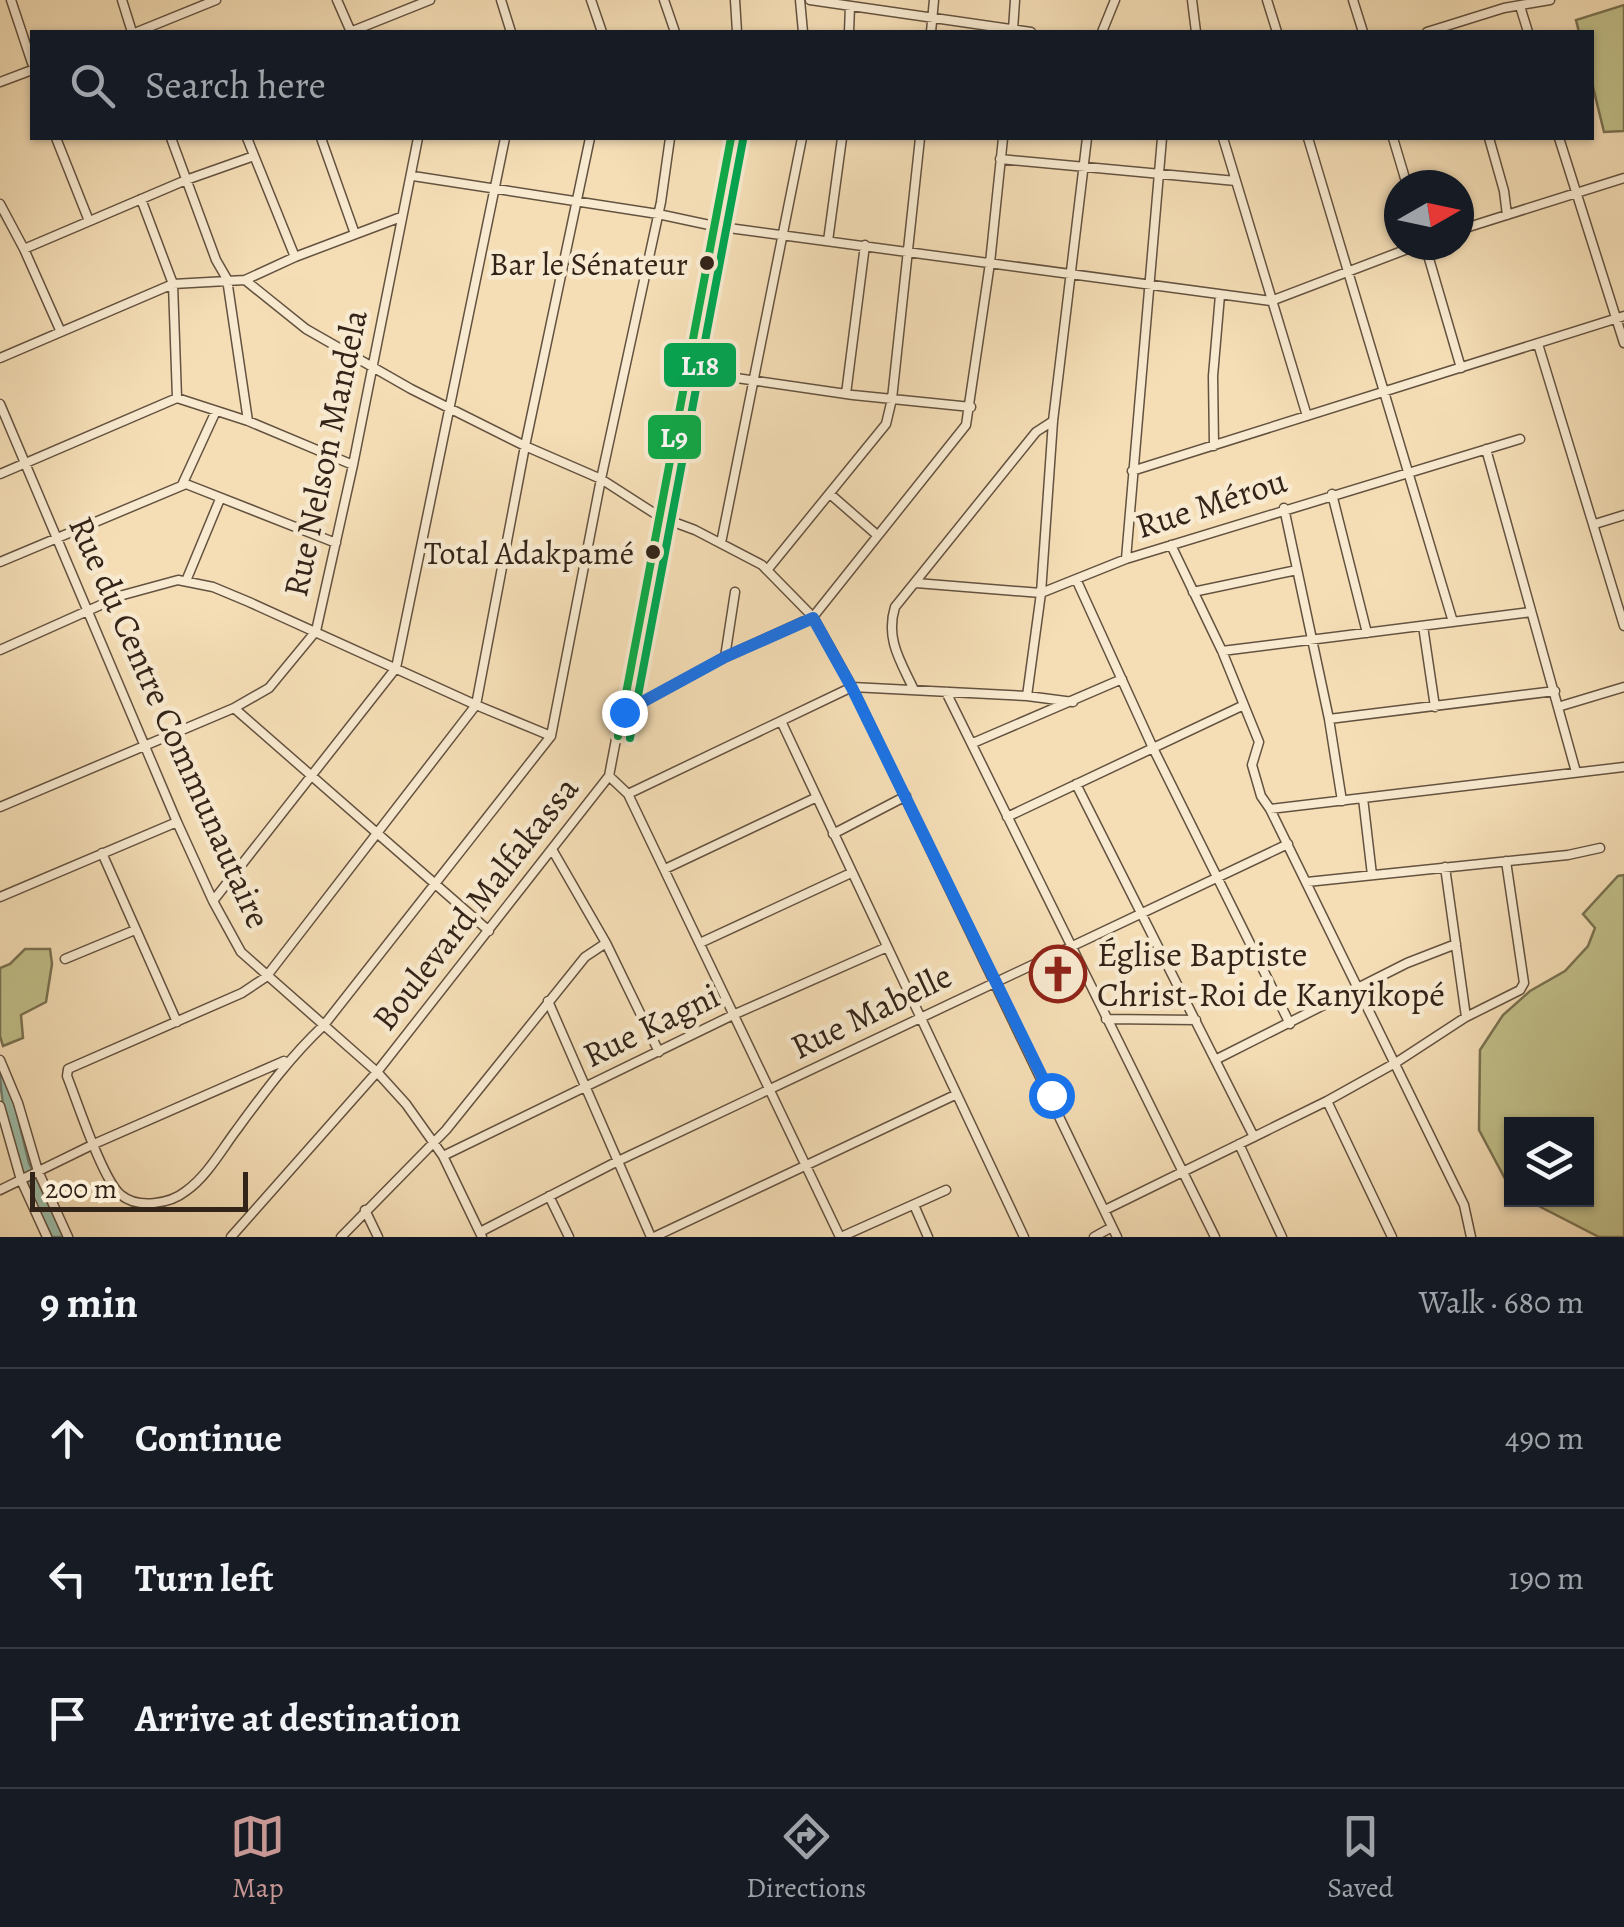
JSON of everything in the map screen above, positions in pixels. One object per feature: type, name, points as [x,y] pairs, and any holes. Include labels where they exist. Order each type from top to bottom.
[{"type":"street","points":[[12,0],[30,60]]},
{"type":"street","points":[[122,0],[134,30]]},
{"type":"street","points":[[140,30],[216,0]]},
{"type":"street","points":[[337,0],[350,30]]},
{"type":"street","points":[[356,30],[430,0]]},
{"type":"street","points":[[501,0],[511,30]]},
{"type":"street","points":[[590,0],[601,30]]},
{"type":"street","points":[[664,0],[675,30]]},
{"type":"street","points":[[734,0],[737,30]]},
{"type":"street","points":[[800,0],[802,30]]},
{"type":"street","points":[[810,0],[1007,30]]},
{"type":"street","points":[[931,30],[934,0]]},
{"type":"street","points":[[1013,30],[1015,0]]},
{"type":"street","points":[[1103,30],[1115,0]]},
{"type":"street","points":[[1192,0],[1196,30]]},
{"type":"street","points":[[1267,0],[1276,30]]},
{"type":"street","points":[[1353,0],[1362,30]]},
{"type":"street","points":[[1434,30],[1504,4],[1520,6],[1550,0]]},
{"type":"street","points":[[848,30],[850,6]]},
{"type":"street","points":[[1520,6],[1527,30]]},
{"type":"street","points":[[1460,22],[1462,30]]},
{"type":"street","points":[[0,82],[30,68]]},
{"type":"street","points":[[57,140],[89,221]]},
{"type":"street","points":[[173,140],[216,260],[228,279],[248,422]]},
{"type":"street","points":[[248,140],[294,257]]},
{"type":"street","points":[[322,140],[355,234]]},
{"type":"street","name":"Rue Nelson Mandela","points":[[0,807],[234,708],[269,688],[316,631],[418,140]]},
{"type":"street","points":[[213,901],[396,668],[505,140]]},
{"type":"street","points":[[590,140],[524,446],[476,705],[266,977],[242,993],[68,1069],[94,1144],[116,1191],[123,1197],[150,1203],[189,1190],[288,1060],[324,1025],[551,736],[670,140]]},
{"type":"street","name":"Boulevard Malfakassa","points":[[230,1237],[377,1072],[610,776],[730,140]]},
{"type":"street","points":[[721,542],[802,140]]},
{"type":"street","points":[[828,241],[842,140]]},
{"type":"street","points":[[768,569],[886,424],[892,399],[920,140]]},
{"type":"street","points":[[624,712],[725,657],[813,618],[966,425],[990,264],[1002,140]]},
{"type":"street","points":[[1028,696],[1041,593],[1053,421],[1087,140]]},
{"type":"street","points":[[1126,559],[1162,140]]},
{"type":"street","points":[[1224,140],[1308,416]]},
{"type":"street","points":[[1309,140],[1453,622]]},
{"type":"street","points":[[1395,140],[1403,170]]},
{"type":"street","points":[[1489,140],[1507,215]]},
{"type":"street","points":[[1560,140],[1620,318],[1624,343]]},
{"type":"street","points":[[24,249],[141,198],[254,156]]},
{"type":"street","points":[[1000,159],[1236,181]]},
{"type":"street","points":[[412,176],[714,226],[1271,301],[1384,258]]},
{"type":"street","points":[[1474,225],[1624,178]]},
{"type":"street","points":[[141,198],[172,284],[177,398]]},
{"type":"street","points":[[1,209],[24,249],[60,330]]},
{"type":"street","points":[[0,358],[172,284],[245,280],[401,216]]},
{"type":"street","points":[[846,394],[865,246]]},
{"type":"street","points":[[1426,260],[1462,368]]},
{"type":"street","points":[[245,280],[306,329],[372,368],[524,446],[601,479],[660,518],[721,542],[768,569],[813,618],[906,796],[1117,1237]]},
{"type":"street","points":[[1214,446],[1220,295]]},
{"type":"street","points":[[1132,471],[1620,318]]},
{"type":"street","points":[[1538,344],[1624,626]]},
{"type":"street","points":[[688,370],[846,394],[971,407]]},
{"type":"street","points":[[0,474],[177,398],[353,465]]},
{"type":"street","name":"Rue du Centre Communautaire","points":[[0,404],[177,822],[213,901],[242,952],[377,1072],[443,1156],[481,1234]]},
{"type":"street","points":[[0,562],[182,485],[216,411]]},
{"type":"street","points":[[914,690],[891,638],[895,608],[1036,432],[1053,421]]},
{"type":"street","name":"Rue Mérou","points":[[916,583],[1041,593],[1126,559],[1284,508],[1520,439]]},
{"type":"street","points":[[1486,449],[1576,772]]},
{"type":"street","points":[[182,485],[336,543]]},
{"type":"street","points":[[830,494],[877,535]]},
{"type":"street","points":[[1332,494],[1367,633]]},
{"type":"street","points":[[186,580],[220,499]]},
{"type":"street","points":[[1284,508],[1329,719],[1342,801]]},
{"type":"street","points":[[1595,524],[1624,515]]},
{"type":"street","points":[[1171,545],[1222,651],[1259,742],[1252,765],[1261,796],[1397,1062],[1464,1204],[1471,1237]]},
{"type":"street","points":[[1193,592],[1297,570]]},
{"type":"street","points":[[1076,579],[1153,748],[1290,1024]]},
{"type":"street","points":[[0,650],[134,591],[186,580],[214,587],[551,736]]},
{"type":"street","points":[[725,657],[734,592]]},
{"type":"street","points":[[1222,651],[1532,612]]},
{"type":"street","points":[[1423,626],[1434,707]]},
{"type":"street","points":[[973,743],[1122,679]]},
{"type":"street","points":[[1560,706],[1624,686]]},
{"type":"street","points":[[628,794],[852,688],[1028,696],[1073,702]]},
{"type":"street","points":[[1329,719],[1555,691]]},
{"type":"street","points":[[946,692],[1215,1237]]},
{"type":"street","points":[[1008,817],[1244,705]]},
{"type":"street","points":[[234,708],[438,882],[489,931]]},
{"type":"street","points":[[781,721],[1024,1237]]},
{"type":"street","points":[[1270,809],[1624,767]]},
{"type":"street","points":[[610,776],[628,794],[840,1237],[946,1190]]},
{"type":"street","points":[[1076,784],[1254,1137]]},
{"type":"street","points":[[832,834],[906,796]]},
{"type":"street","points":[[664,869],[815,798]]},
{"type":"street","points":[[1363,798],[1372,875]]},
{"type":"street","points":[[0,898],[177,822]]},
{"type":"street","name":"Rue Mabelle","points":[[481,1234],[616,1162],[1288,844]]},
{"type":"street","points":[[1307,882],[1568,855],[1600,848]]},
{"type":"street","points":[[552,851],[606,944],[658,1052]]},
{"type":"street","points":[[102,853],[176,1022]]},
{"type":"street","points":[[1106,1210],[1327,1100],[1397,1062],[1466,1017],[1520,990],[1524,983],[1506,861]]},
{"type":"street","points":[[1446,868],[1466,1017]]},
{"type":"street","points":[[700,943],[851,873]]},
{"type":"street","points":[[65,959],[135,930]]},
{"type":"street","points":[[341,1237],[434,1142],[584,957],[606,944]]},
{"type":"street","points":[[1215,1060],[1407,963],[1456,944]]},
{"type":"street","name":"Rue Kagni","points":[[443,1156],[732,1015],[885,948]]},
{"type":"street","points":[[548,1002],[616,1162],[653,1237],[955,1095]]},
{"type":"street","points":[[1106,1019],[1196,1020]]},
{"type":"street","points":[[0,1060],[18,1103],[38,1171],[68,1237]]},
{"type":"street","points":[[0,1190],[94,1144],[288,1060]]},
{"type":"street","points":[[1327,1100],[1392,1237]]},
{"type":"street","points":[[1,1113],[21,1180],[47,1237]]},
{"type":"street","points":[[1239,1144],[1282,1237]]},
{"type":"street","points":[[549,1196],[570,1237]]},
{"type":"street","points":[[914,1205],[928,1237]]},
{"type":"street","points":[[365,1210],[378,1237]]},
{"type":"street","points":[[1094,1237],[1112,1227]]},
{"type":"shaded area","points":[[1624,5],[1624,131],[1604,132],[1594,91],[1594,30],[1578,30],[1576,20]]},
{"type":"shaded area","points":[[1624,875],[1624,1237],[1599,1237],[1541,1207],[1594,1207],[1594,1117],[1504,1117],[1504,1177],[1479,1130],[1480,1050],[1503,1015],[1530,991],[1565,971],[1588,946],[1595,928],[1583,914],[1618,876]]},
{"type":"shaded area","points":[[25,949],[50,949],[52,964],[46,1002],[21,1015],[23,1038],[3,1046],[0,968]]},
{"type":"shaded area","points":[[0,1068],[13,1098],[29,1163],[64,1237],[52,1237],[16,1155],[4,1113]]},
{"type":"transit line","name":"L9","points":[[618,736],[731,140]]},
{"type":"transit line","name":"L18","points":[[630,738],[743,140]]},
{"type":"place","name":"Bar le Sénateur","points":[[707,263]]},
{"type":"place","name":"Total Adakpamé","points":[[653,552]]},
{"type":"place","name":"Église Baptiste Christ-Roi de Kanyikopé","points":[[1058,974]]},
{"type":"route","points":[[624,712],[725,657],[813,618],[852,688],[1051,1095]]}]
